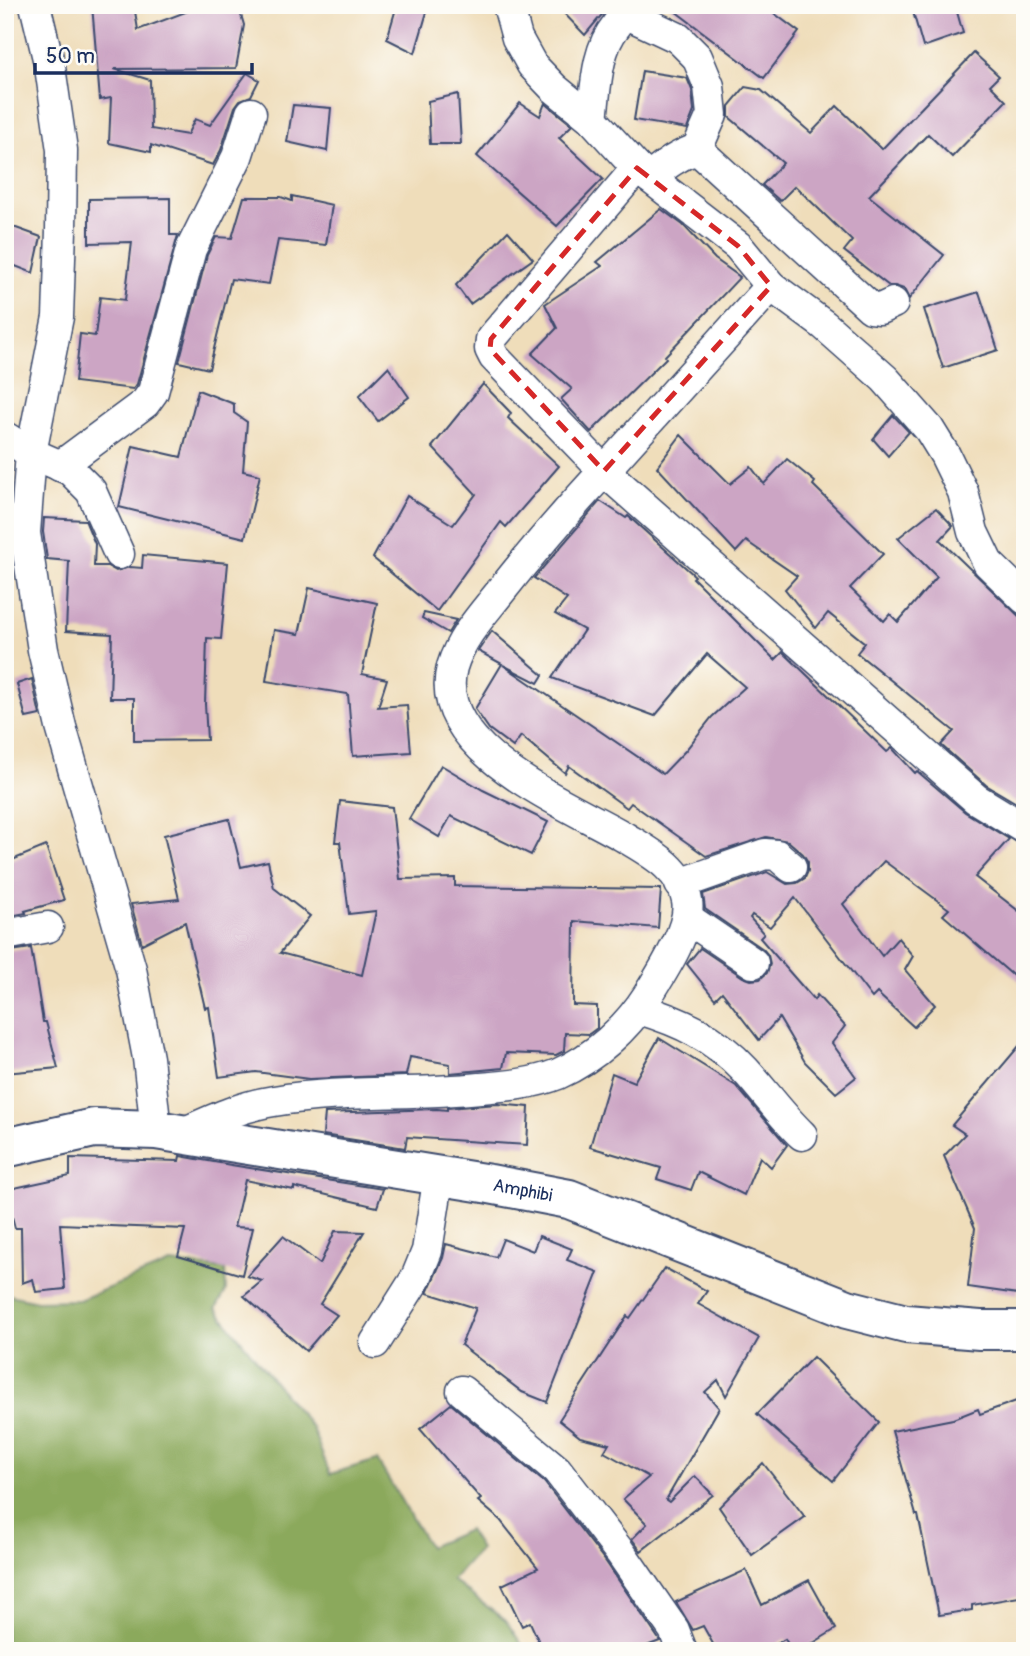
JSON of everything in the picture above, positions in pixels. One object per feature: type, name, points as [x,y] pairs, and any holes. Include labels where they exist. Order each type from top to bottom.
[{"type":"main road","name":"Amphibi","points":[[5,1148],[94,1128],[169,1132],[439,1175],[569,1199],[834,1304],[906,1324],[980,1330],[1025,1330]]},
{"type":"street","points":[[35,5],[50,67],[62,150],[58,317],[31,453],[25,533],[43,650],[61,727],[131,969],[148,1058],[169,1132],[232,1110],[273,1101],[353,1094],[441,1092],[523,1084],[557,1074],[593,1055],[639,1009],[662,973],[687,918],[687,900],[674,872],[649,851],[538,789],[493,758],[458,720],[449,692],[452,668],[463,638],[549,530],[771,286]]},
{"type":"street","points":[[508,5],[517,38],[532,65],[554,88],[592,118],[644,173],[738,246],[771,286],[824,325],[885,379],[929,429],[945,455],[962,492],[973,532],[988,563],[1025,598]]},
{"type":"street","points":[[592,118],[600,60],[605,46],[614,27],[631,10],[678,38],[697,57],[709,86],[712,115],[697,149],[644,173],[491,339],[490,349],[494,357],[604,471],[976,799],[1025,829]]},
{"type":"street","points":[[60,466],[145,404],[153,392],[191,249],[237,157],[251,113]]},
{"type":"street","points":[[697,149],[871,308],[880,309],[893,303]]},
{"type":"street","points":[[5,438],[70,470],[91,491],[119,554]]},
{"type":"street","points":[[680,884],[765,854],[777,855],[791,867]]},
{"type":"street","points":[[687,918],[753,963]]},
{"type":"street","points":[[5,935],[48,927]]},
{"type":"street","points":[[639,1009],[675,1020],[715,1043],[745,1070],[781,1115],[802,1135]]},
{"type":"street","points":[[375,1343],[416,1278],[427,1251],[439,1175]]},
{"type":"street","points":[[462,1391],[557,1470],[620,1552],[674,1630],[682,1651]]},
{"type":"highlighted area","points":[[637,168],[738,246],[771,286],[604,471],[490,349],[491,339]]},
{"type":"green space","points":[[170,1263],[225,1269],[226,1291],[216,1309],[312,1428],[330,1474],[377,1460],[429,1547],[468,1530],[480,1549],[452,1580],[506,1621],[526,1651],[5,1651],[5,1294],[37,1301],[79,1300]]},
{"type":"building","points":[[92,5],[134,5],[138,30],[204,5],[238,5],[244,25],[236,68],[114,69],[150,80],[151,129],[187,135],[195,119],[210,125],[247,73],[259,80],[251,96],[240,100],[235,107],[221,150],[213,165],[151,145],[151,152],[109,143],[111,98],[100,100]]},
{"type":"building","points":[[397,5],[429,5],[415,53],[387,39]]},
{"type":"building","points":[[556,5],[610,5],[585,35]]},
{"type":"building","points":[[667,5],[763,5],[799,32],[764,78]]},
{"type":"building","points":[[911,5],[955,5],[963,33],[923,47]]},
{"type":"building","points":[[974,53],[999,76],[990,85],[1006,101],[952,157],[928,134],[869,196],[944,255],[909,299],[904,289],[889,286],[844,251],[852,241],[795,186],[780,201],[762,185],[783,163],[729,117],[729,106],[745,87],[761,90],[811,133],[837,106],[882,149]]},
{"type":"building","points":[[642,71],[687,78],[692,90],[694,111],[687,129],[634,120]]},
{"type":"building","points":[[458,94],[461,144],[430,144],[428,101]]},
{"type":"building","points":[[520,103],[540,116],[545,103],[572,125],[559,138],[603,179],[557,226],[477,156]]},
{"type":"building","points":[[293,105],[331,108],[327,151],[287,142]]},
{"type":"building","points":[[292,196],[332,205],[326,245],[278,240],[269,284],[231,279],[209,369],[179,362],[207,255],[216,237],[232,238],[244,197],[281,197],[292,201]]},
{"type":"building","points":[[170,198],[170,235],[178,235],[137,384],[133,389],[75,382],[80,334],[95,336],[100,297],[125,300],[132,242],[89,243],[89,199]]},
{"type":"building","points":[[661,209],[683,225],[715,259],[740,277],[666,358],[591,432],[561,399],[572,389],[532,354],[557,328],[545,304],[602,266],[597,262]]},
{"type":"building","points":[[5,224],[41,237],[33,273],[5,262]]},
{"type":"building","points":[[508,231],[533,259],[470,304],[456,285]]},
{"type":"building","points":[[979,292],[998,350],[943,368],[924,309]]},
{"type":"building","points":[[388,367],[409,397],[378,421],[359,396]]},
{"type":"building","points":[[483,384],[511,413],[508,418],[559,466],[506,527],[501,522],[437,611],[373,558],[407,496],[453,525],[476,494],[432,447]]},
{"type":"building","points":[[198,390],[234,404],[234,413],[247,422],[243,471],[260,475],[245,538],[119,507],[133,446],[181,457]]},
{"type":"building","points":[[893,415],[909,432],[888,456],[873,439]]},
{"type":"building","points":[[681,435],[730,484],[751,467],[764,484],[787,459],[815,482],[813,485],[883,554],[850,588],[884,621],[890,614],[898,622],[937,577],[898,538],[936,508],[953,526],[940,540],[1025,622],[1025,808],[986,785],[941,745],[954,731],[857,653],[865,643],[828,613],[816,628],[785,589],[797,576],[746,541],[736,552],[657,467]]},
{"type":"building","points":[[600,501],[626,518],[628,516],[695,576],[693,578],[775,660],[783,652],[887,752],[892,748],[915,773],[917,771],[965,812],[1009,839],[975,877],[1025,916],[1025,986],[943,915],[949,909],[884,861],[843,904],[882,956],[898,938],[913,956],[905,970],[935,1005],[914,1027],[877,993],[872,998],[795,898],[770,927],[752,915],[750,918],[764,934],[760,938],[814,1000],[817,995],[845,1026],[832,1043],[856,1077],[836,1093],[805,1062],[779,1018],[759,1040],[722,992],[715,999],[687,964],[700,948],[751,980],[760,979],[767,973],[770,964],[763,949],[705,909],[703,894],[767,872],[787,884],[797,883],[805,878],[808,871],[808,862],[803,854],[788,841],[766,837],[706,856],[631,803],[627,808],[569,766],[565,773],[521,736],[513,747],[489,729],[475,709],[502,664],[478,651],[492,631],[543,675],[538,683],[503,665],[663,774],[712,717],[745,687],[707,654],[655,716],[552,678],[584,630],[555,614],[567,599],[534,578]]},
{"type":"building","points":[[44,518],[85,520],[95,544],[94,566],[107,566],[116,571],[130,567],[142,568],[143,555],[228,563],[221,639],[207,638],[207,740],[134,741],[134,698],[110,698],[112,634],[66,631],[69,561],[47,559]]},
{"type":"building","points":[[309,588],[377,603],[362,674],[387,679],[378,707],[407,705],[411,752],[353,756],[348,694],[266,681],[274,630],[299,634]]},
{"type":"building","points":[[424,613],[456,620],[448,633],[422,618]]},
{"type":"building","points":[[32,679],[40,715],[26,718],[17,684]]},
{"type":"building","points":[[441,765],[483,790],[548,822],[531,855],[451,816],[439,837],[409,819]]},
{"type":"building","points":[[340,801],[392,807],[400,879],[455,878],[455,886],[661,889],[658,928],[574,921],[573,1005],[597,1006],[597,1028],[589,1034],[565,1033],[564,1051],[556,1055],[506,1053],[503,1068],[450,1073],[450,1064],[410,1057],[406,1075],[309,1079],[256,1072],[219,1077],[209,1007],[205,1008],[185,922],[142,944],[131,904],[179,899],[164,835],[229,819],[241,867],[268,861],[274,888],[310,916],[280,953],[362,975],[376,911],[349,914],[340,842],[335,842]]},
{"type":"building","points":[[46,846],[64,900],[5,917],[5,863]]},
{"type":"building","points":[[31,948],[43,1022],[46,1022],[58,1068],[5,1073],[5,952]]},
{"type":"building","points":[[659,1038],[736,1086],[787,1145],[771,1167],[760,1157],[744,1195],[698,1172],[691,1190],[657,1179],[661,1168],[590,1147],[612,1073],[634,1082]]},
{"type":"building","points":[[1025,1039],[1025,1289],[1018,1289],[1018,1294],[968,1287],[975,1228],[944,1156],[965,1134],[952,1125]]},
{"type":"building","points":[[498,1104],[529,1107],[527,1145],[407,1137],[405,1148],[323,1135],[325,1113],[447,1110]]},
{"type":"building","points":[[180,1156],[383,1189],[377,1207],[294,1187],[294,1190],[245,1180],[234,1227],[253,1228],[242,1275],[178,1256],[185,1229],[60,1224],[65,1289],[36,1292],[33,1279],[22,1283],[21,1228],[15,1228],[5,1190],[70,1176],[70,1158],[179,1161]]},
{"type":"building","points":[[335,1231],[364,1232],[320,1304],[337,1315],[306,1351],[244,1296],[262,1281],[247,1276],[283,1236],[320,1264]]},
{"type":"building","points":[[539,1236],[572,1249],[567,1260],[598,1272],[547,1402],[522,1392],[461,1345],[476,1308],[427,1293],[443,1258],[446,1244],[496,1257],[503,1239],[533,1251]]},
{"type":"building","points":[[665,1268],[707,1291],[698,1304],[759,1338],[726,1396],[718,1380],[705,1392],[719,1408],[666,1500],[669,1502],[695,1476],[713,1495],[641,1551],[632,1539],[647,1524],[623,1499],[649,1477],[604,1452],[609,1444],[580,1437],[559,1420],[627,1316],[630,1318]]},
{"type":"building","points":[[813,1357],[879,1422],[833,1481],[757,1414]]},
{"type":"building","points":[[1025,1398],[1025,1596],[972,1605],[972,1610],[939,1615],[918,1515],[892,1431],[953,1419],[978,1409],[980,1414]]},
{"type":"building","points":[[451,1404],[544,1482],[606,1562],[660,1641],[633,1651],[543,1651],[530,1622],[522,1626],[502,1585],[538,1568],[500,1520],[478,1501],[481,1499],[420,1429]]},
{"type":"building","points":[[763,1463],[805,1517],[752,1555],[719,1507]]},
{"type":"building","points":[[746,1570],[762,1605],[809,1580],[836,1629],[800,1651],[792,1651],[785,1639],[765,1651],[717,1651],[703,1626],[693,1630],[676,1602]]}]
